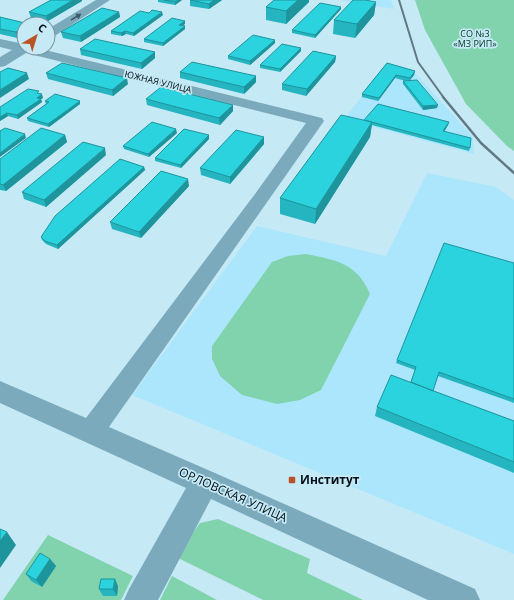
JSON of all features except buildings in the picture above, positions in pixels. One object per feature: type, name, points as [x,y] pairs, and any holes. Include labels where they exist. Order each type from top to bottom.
[{"type":"street","points":[[56,29],[104,0]]},
{"type":"street","name":"ЮЖНАЯ УЛИЦА","points":[[0,42],[16,46]]},
{"type":"street","points":[[0,63],[16,53]]},
{"type":"street","name":"ЮЖНАЯ УЛИЦА","points":[[56,56],[316,121],[262,198],[91,432]]},
{"type":"street","name":"ОРЛОВСКАЯ УЛИЦА","points":[[0,392],[205,482],[464,600]]},
{"type":"street","points":[[140,600],[205,482]]},
{"type":"shaded area","points":[[339,0],[391,0],[394,9]]},
{"type":"shaded area","points":[[386,66],[417,75],[473,137],[474,154],[344,119]]},
{"type":"shaded area","points":[[427,173],[496,187],[514,200],[514,554],[132,395],[257,226],[386,256]]},
{"type":"green space","name":"СО №3 «МЗ РИП»","points":[[415,0],[514,0],[514,151],[507,146],[466,104],[425,30]]},
{"type":"green space","points":[[306,254],[327,258],[352,269],[365,284],[370,294],[321,390],[300,400],[277,404],[242,395],[220,376],[212,359],[212,346],[272,262],[288,256]]},
{"type":"green space","points":[[218,519],[310,559],[307,573],[363,600],[263,600],[176,557],[200,523]]},
{"type":"green space","points":[[48,535],[133,576],[121,600],[3,600]]},
{"type":"green space","points":[[172,576],[217,600],[160,600]]},
{"type":"railway","points":[[399,0],[418,62],[444,98]]},
{"type":"railway","points":[[443,97],[481,143],[514,173]]},
{"type":"place","name":"Институт","points":[[292,480]]}]
